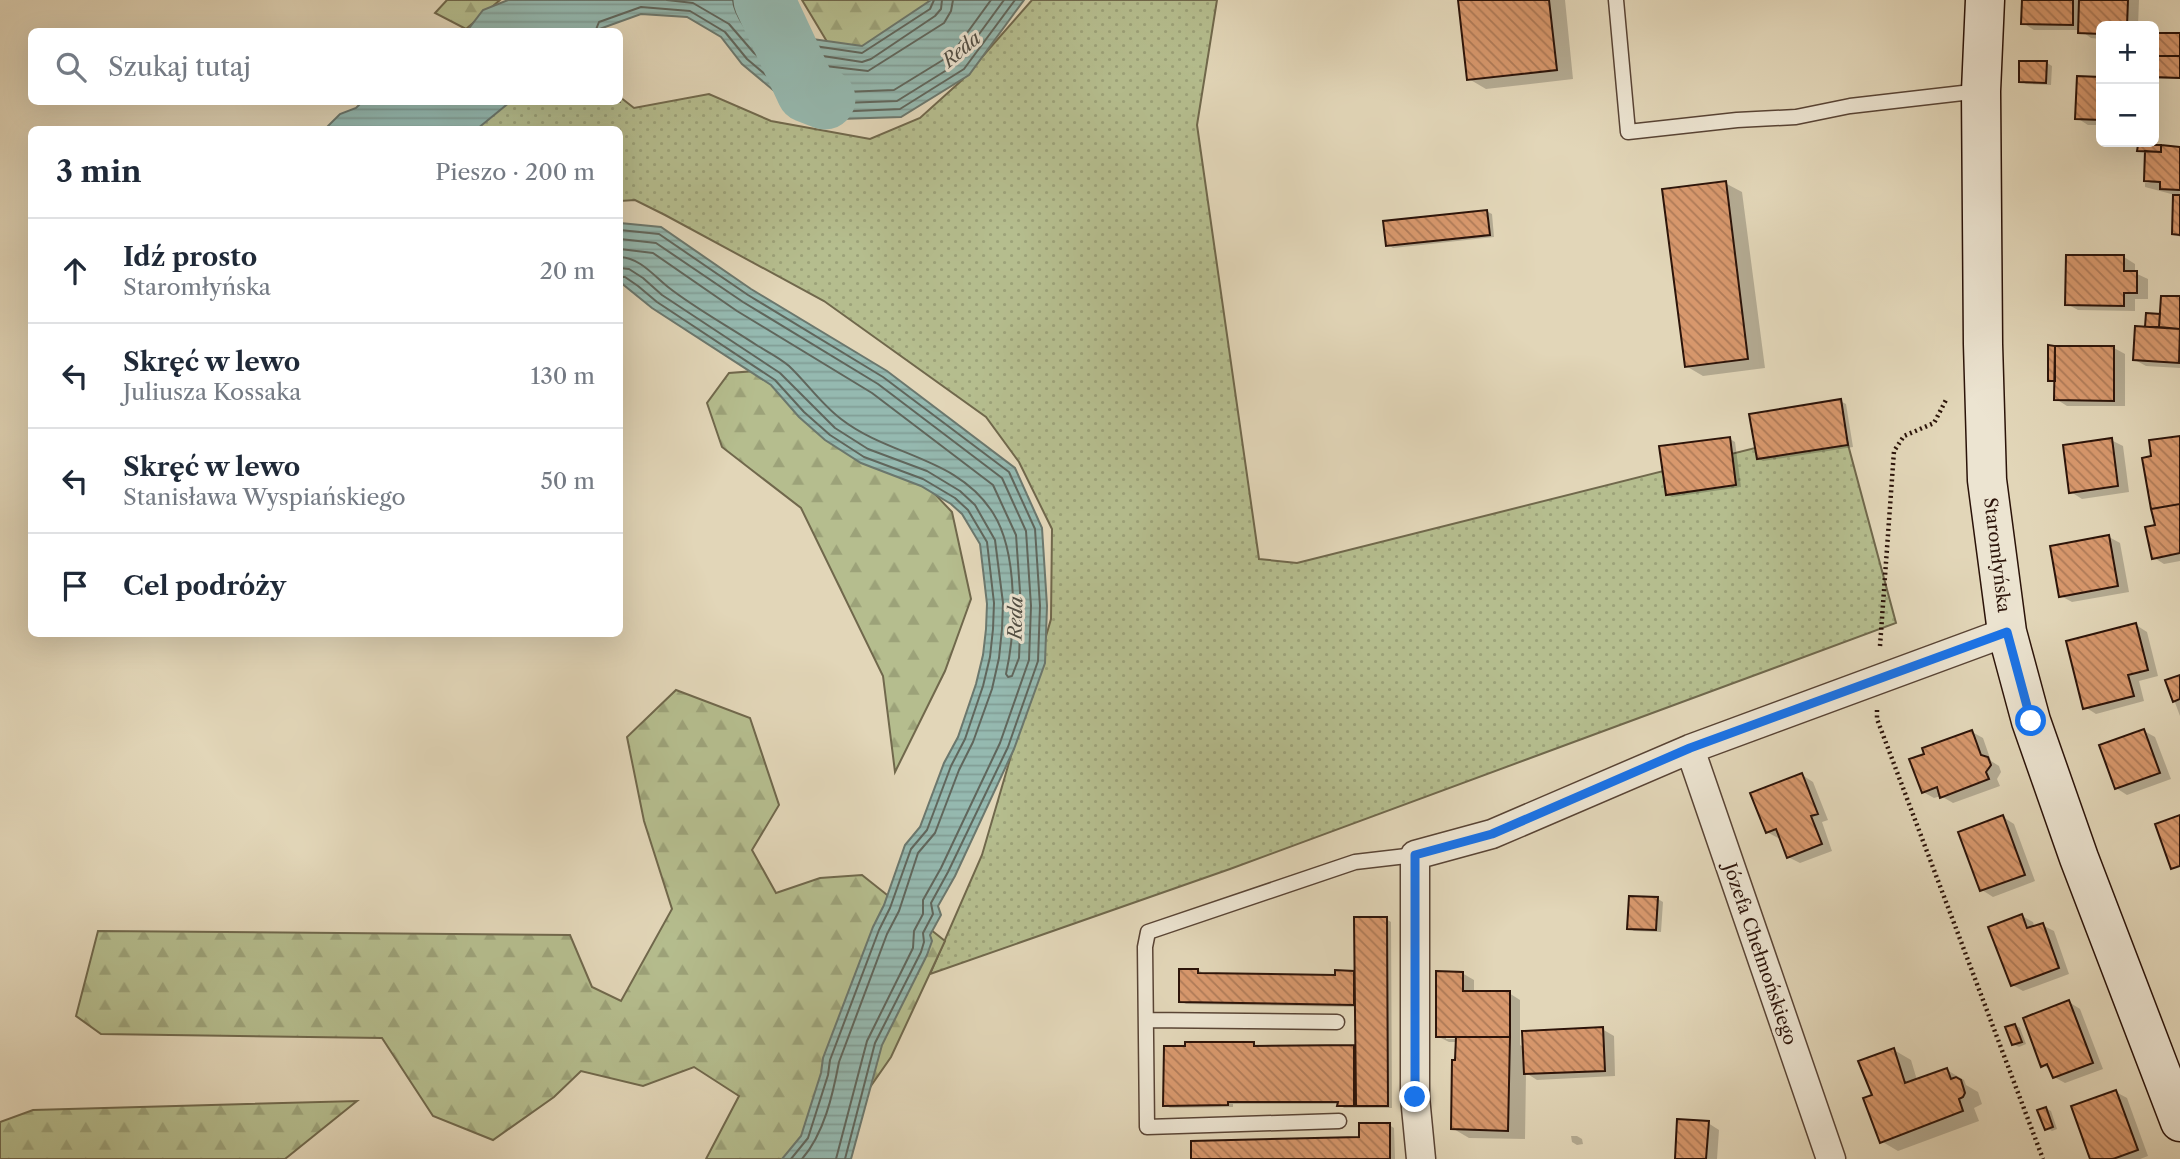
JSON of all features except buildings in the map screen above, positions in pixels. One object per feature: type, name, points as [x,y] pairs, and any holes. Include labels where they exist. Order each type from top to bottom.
[{"type":"main road","name":"Staromłyńska","points":[[1985,0],[1981,91],[1987,480],[2007,632],[2031,721],[2079,858],[2180,1122]]},
{"type":"street","points":[[1421,1159],[1415,1097],[1415,855],[1492,834],[1690,748],[2007,632]]},
{"type":"street","name":"Józefa Chełmońskiego","points":[[1690,748],[1830,1159]]},
{"type":"lane","points":[[1616,0],[1628,132],[1737,120],[1796,117],[1850,106],[1981,91]]},
{"type":"lane","points":[[1339,1121],[1147,1127],[1145,947],[1148,932],[1355,862],[1415,855]]},
{"type":"lane","points":[[1146,1020],[1337,1022]]},
{"type":"path","points":[[1947,388],[1947,398],[1934,423],[1903,436],[1894,451],[1877,719],[2043,1159]]},
{"type":"green space","points":[[447,0],[500,0],[467,28],[435,13]]},
{"type":"green space","points":[[802,0],[981,0],[844,70]]},
{"type":"green space","points":[[1032,0],[1217,0],[1197,125],[1259,559],[1297,563],[1843,426],[1896,623],[1230,869],[930,974],[982,855],[1051,619],[1052,529],[1019,462],[986,417],[824,301],[635,200],[623,201],[623,126],[474,126],[482,105],[623,105],[623,99],[634,108],[709,94],[771,121],[870,139],[920,118],[961,81]]},
{"type":"green space","points":[[769,370],[910,468],[952,512],[971,599],[945,671],[895,772],[883,676],[801,508],[722,447],[707,403],[729,373]]},
{"type":"green space","points":[[676,690],[750,718],[779,805],[752,850],[776,893],[820,878],[862,875],[945,941],[891,1057],[832,1142],[824,1159],[706,1159],[739,1096],[694,1067],[643,1086],[581,1071],[554,1097],[493,1140],[433,1116],[382,1038],[101,1034],[76,1016],[98,931],[570,935],[592,987],[621,1001],[672,909],[644,821],[627,737]]},
{"type":"green space","points":[[357,1101],[285,1159],[0,1159],[0,1122],[33,1110]]},
{"type":"water","points":[[508,0],[747,0],[770,33],[862,46],[931,0],[1024,0],[969,75],[901,117],[809,120],[742,64],[721,37],[687,17],[641,14],[602,28],[469,28],[483,10]]},
{"type":"water","points":[[359,105],[506,105],[481,126],[328,126],[340,114]]},
{"type":"water","points":[[623,223],[661,227],[751,289],[887,371],[1015,468],[1042,528],[1047,606],[1045,663],[1014,749],[955,876],[938,906],[941,915],[930,935],[932,941],[927,955],[882,1045],[851,1159],[782,1159],[801,1136],[821,1073],[823,1058],[873,927],[884,905],[905,845],[920,827],[944,763],[958,737],[976,684],[983,655],[987,604],[980,544],[962,514],[951,504],[921,486],[861,463],[825,440],[799,417],[771,385],[652,308],[623,284]]},
{"type":"waterway","name":"Reda","points":[[764,0],[807,92],[825,99]]},
{"type":"route","points":[[1415,1097],[1415,855],[1492,834],[1690,748],[2007,632],[2031,721]]}]
